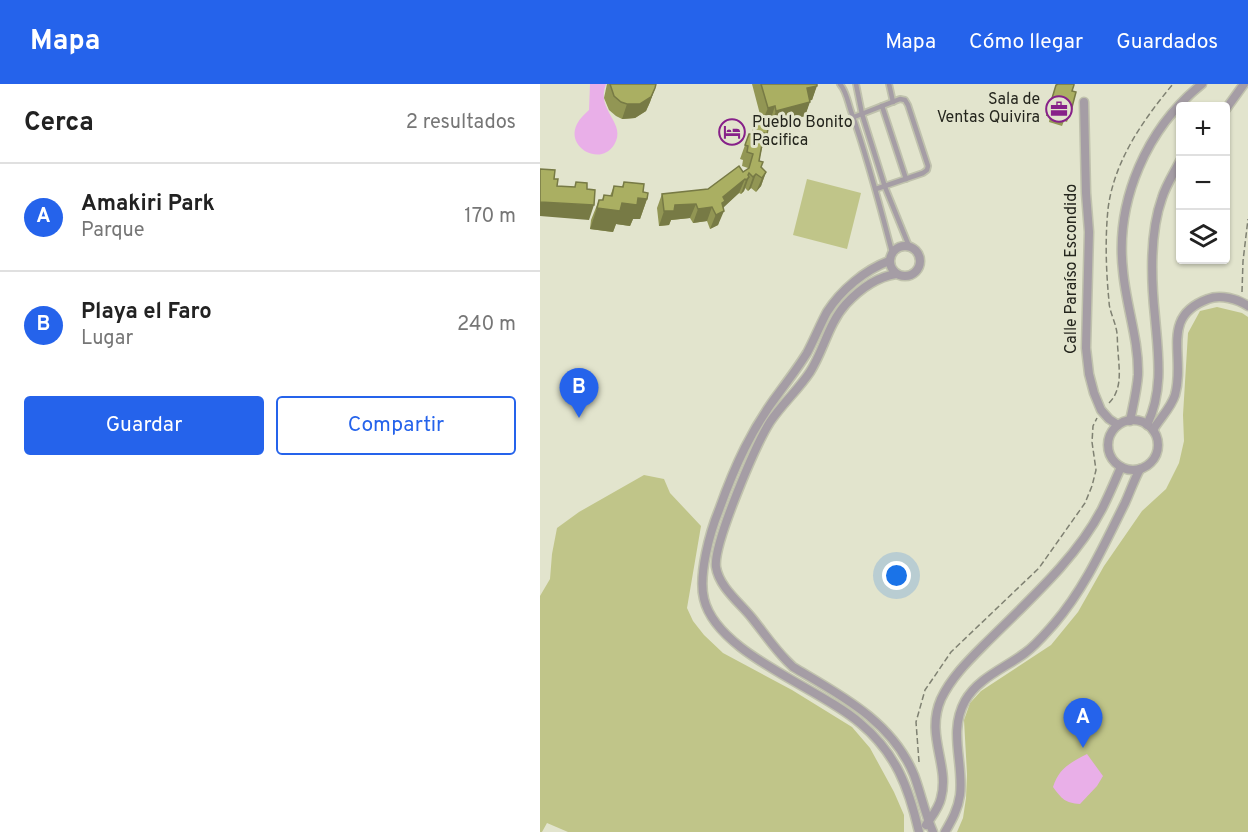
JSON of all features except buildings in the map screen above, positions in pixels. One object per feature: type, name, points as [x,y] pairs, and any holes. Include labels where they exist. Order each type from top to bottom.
[{"type":"street","points":[[1130,421],[1138,377],[1137,356],[1123,272],[1124,221],[1128,197],[1140,162],[1150,144],[1172,114],[1202,84]]},
{"type":"street","points":[[1230,103],[1244,84]]},
{"type":"street","name":"Calle Paraíso Escondido","points":[[1084,102],[1089,232],[1086,348],[1091,383],[1101,410],[1118,425]]},
{"type":"street","points":[[1150,427],[1159,380],[1159,356],[1154,315],[1153,237],[1162,198],[1176,169]]},
{"type":"street","points":[[896,274],[889,261],[892,252],[900,246],[909,246],[917,251],[920,261],[917,270],[910,276],[896,274],[878,279],[845,305],[833,323],[810,371],[763,434],[729,515],[717,551],[716,567],[729,591],[793,667],[850,700],[866,712],[896,744],[915,779],[933,832]]},
{"type":"street","points":[[889,261],[867,273],[835,301],[802,361],[770,404],[746,443],[712,529],[704,570],[703,597],[710,616],[735,643],[846,712],[874,736],[897,765],[915,811],[920,832]]},
{"type":"street","points":[[1150,427],[1172,404],[1179,363],[1179,322],[1186,311],[1197,303],[1216,297],[1224,297],[1245,304]]},
{"type":"street","points":[[1136,420],[1150,427],[1157,437],[1157,453],[1153,461],[1140,470],[1121,467],[1110,455],[1108,447],[1109,439],[1118,425],[1130,421],[1136,420]]},
{"type":"street","points":[[920,832],[938,807],[942,790],[935,728],[938,706],[946,689],[968,661],[1053,576],[1078,546],[1104,506],[1121,467]]},
{"type":"street","points":[[945,832],[953,819],[960,795],[957,728],[966,699],[984,681],[1033,646],[1073,601],[1112,531],[1140,470]]},
{"type":"lane","points":[[840,84],[844,88],[854,117],[892,252]]},
{"type":"lane","points":[[856,84],[862,114],[885,187],[909,246]]},
{"type":"lane","points":[[890,84],[893,102]]},
{"type":"lane","points":[[854,117],[900,99],[904,100],[908,105],[928,166],[923,173],[876,189]]},
{"type":"lane","points":[[882,106],[906,179]]},
{"type":"path","points":[[1245,304],[1243,261],[1248,219]]},
{"type":"path","points":[[915,779],[920,768],[916,722],[926,690],[951,652],[1039,568],[1086,503],[1096,470],[1092,442],[1093,426],[1101,410]]},
{"type":"green space","points":[[807,179],[861,193],[847,249],[793,235]]},
{"type":"green space","points":[[1217,307],[1242,313],[1248,317],[1248,832],[957,832],[963,818],[966,798],[964,720],[970,703],[981,691],[1051,645],[1078,612],[1104,566],[1142,511],[1166,489],[1179,463],[1184,441],[1183,415],[1188,333],[1200,311]]},
{"type":"green space","points":[[644,475],[664,479],[670,493],[701,526],[687,608],[693,621],[723,653],[792,690],[852,727],[870,748],[894,792],[904,815],[904,832],[568,832],[547,823],[540,832],[540,596],[550,579],[557,528],[579,512]]},
{"type":"shaded area","points":[[590,84],[606,84],[605,102],[617,130],[614,145],[601,154],[586,151],[576,140],[575,132],[578,122],[589,110]]},
{"type":"shaded area","points":[[1087,754],[1103,776],[1080,804],[1071,803],[1053,787],[1055,780],[1066,767]]},
{"type":"place","name":"Sala de Ventas Quivira","points":[[1059,109]]},
{"type":"place","name":"Pueblo Bonito Pacifica","points":[[732,132]]},
{"type":"place","name":"Playa el Faro","points":[[579,418]]},
{"type":"place","name":"Amakiri Park","points":[[1083,748]]}]
